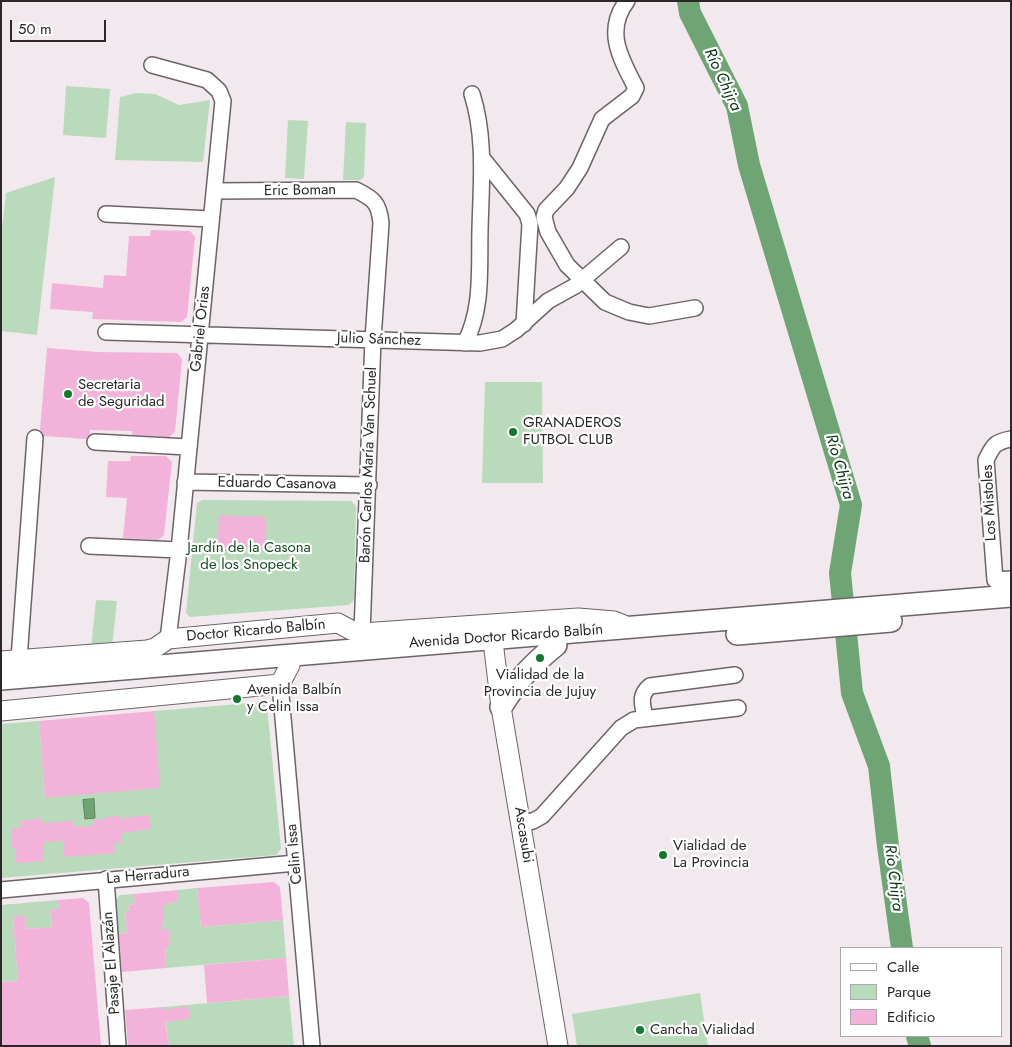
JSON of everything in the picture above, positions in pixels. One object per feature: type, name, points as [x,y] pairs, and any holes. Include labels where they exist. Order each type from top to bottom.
[{"type":"main road","name":"Avenida Doctor Ricardo Balbín","points":[[1,690],[290,665],[492,637],[556,645],[780,624],[1001,599]]},
{"type":"main road","name":"Avenida Doctor Ricardo Balbín","points":[[1,679],[492,637],[630,628],[780,624]]},
{"type":"main road","points":[[501,707],[519,680],[532,665],[556,645]]},
{"type":"street","points":[[627,1],[619,11],[614,35],[621,58],[636,88],[632,96],[602,120],[580,168],[567,188],[546,210],[544,217],[548,232],[567,265],[605,302],[629,312],[649,316],[696,308]]},
{"type":"street","name":"Gabriel Orias","points":[[152,65],[207,80],[219,91],[223,101],[179,550],[168,639]]},
{"type":"street","points":[[465,343],[473,328],[478,301],[482,158],[477,111],[472,94]]},
{"type":"street","points":[[482,158],[527,214],[530,224],[524,324]]},
{"type":"street","name":"Eric Boman","points":[[214,192],[356,190],[371,198],[379,208]]},
{"type":"street","name":"Barón Carlos María Van Schuel","points":[[362,633],[373,339],[382,223],[379,208]]},
{"type":"street","points":[[106,214],[211,218]]},
{"type":"street","points":[[530,224],[544,217]]},
{"type":"street","name":"Julio Sánchez","points":[[106,332],[480,343],[502,339],[524,324],[548,300],[582,280],[621,247]]},
{"type":"street","points":[[10,660],[35,438]]},
{"type":"street","name":"Los Mistoles","points":[[1001,599],[986,460],[994,445],[1011,439]]},
{"type":"street","points":[[95,442],[188,447]]},
{"type":"street","name":"Eduardo Casanova","points":[[185,482],[369,485]]},
{"type":"street","points":[[89,546],[179,550]]},
{"type":"street","points":[[1001,599],[1011,579]]},
{"type":"street","name":"Doctor Ricardo Balbín","points":[[10,660],[146,650],[155,648],[168,639],[338,623],[362,633],[492,637]]},
{"type":"street","name":"Ascasubi","points":[[492,637],[501,707],[558,1046]]},
{"type":"street","points":[[1,710],[280,684],[290,665]]},
{"type":"street","points":[[645,718],[642,698],[644,692],[650,686],[735,675]]},
{"type":"street","name":"Celin Issa","points":[[280,684],[312,1046]]},
{"type":"street","points":[[521,823],[542,816],[621,728],[634,720],[738,708]]},
{"type":"street","name":"La Herradura","points":[[1,890],[296,863]]},
{"type":"street","name":"Pasaje El Alazán","points":[[106,879],[118,1046]]},
{"type":"green space","points":[[66,86],[110,89],[106,138],[63,135]]},
{"type":"green space","points":[[136,93],[155,94],[179,105],[210,100],[203,162],[115,160],[120,97]]},
{"type":"green space","points":[[288,120],[308,121],[304,179],[285,178]]},
{"type":"green space","points":[[346,122],[366,123],[364,177],[360,180],[343,180]]},
{"type":"green space","points":[[55,177],[37,335],[1,331],[2,228],[6,193]]},
{"type":"green space","name":"GRANADEROS FUTBOL CLUB","points":[[485,382],[542,382],[543,483],[482,483]]},
{"type":"green space","name":"Jardín de la Casona de los Snopeck","points":[[202,500],[351,501],[356,506],[354,600],[349,605],[190,617],[186,613],[197,503]]},
{"type":"green space","points":[[96,600],[117,601],[112,647],[91,648]]},
{"type":"green space","points":[[263,702],[267,706],[281,849],[276,855],[1,878],[1,724],[39,721],[45,797],[154,711]]},
{"type":"green space","points":[[197,888],[201,927],[283,920],[286,958],[166,968],[165,947],[169,947],[169,930],[153,931],[164,904],[178,902],[178,890]]},
{"type":"green space","points":[[134,894],[135,904],[128,905],[129,911],[125,912],[127,933],[118,934],[115,901],[120,895]]},
{"type":"green space","points":[[58,900],[59,908],[50,910],[53,939],[41,940],[40,928],[26,929],[25,916],[13,917],[18,981],[1,982],[1,905]]},
{"type":"green space","name":"Cancha Vialidad","points":[[700,993],[708,1046],[577,1046],[572,1014]]},
{"type":"green space","points":[[289,996],[294,1046],[160,1046],[169,1045],[163,1007]]},
{"type":"shaded area","points":[[94,799],[95,818],[85,819],[83,800]]},
{"type":"building","points":[[151,230],[190,231],[195,237],[187,317],[181,322],[92,319],[93,312],[50,309],[52,283],[103,288],[104,275],[126,276],[129,236],[150,236]]},
{"type":"building","points":[[47,348],[97,352],[177,353],[182,359],[175,432],[169,437],[132,435],[132,431],[90,430],[90,434],[86,439],[44,436],[40,430]]},
{"type":"building","points":[[131,456],[166,456],[172,462],[164,535],[158,540],[123,538],[127,498],[106,497],[108,461],[130,461]]},
{"type":"building","points":[[219,515],[266,517],[265,550],[217,549]]},
{"type":"building","points":[[154,711],[160,788],[45,798],[39,721]]},
{"type":"building","points":[[149,815],[151,829],[121,833],[121,843],[114,843],[115,853],[64,857],[63,841],[43,842],[44,861],[16,863],[15,848],[12,848],[11,828],[21,828],[20,821],[41,818],[42,823],[73,821],[73,827],[93,826],[93,820],[105,819],[105,817],[119,816],[119,819]]},
{"type":"building","points":[[274,882],[280,887],[283,920],[201,927],[197,888]]},
{"type":"building","points":[[178,890],[178,902],[164,904],[162,930],[169,929],[169,947],[165,947],[166,968],[122,972],[119,934],[127,933],[125,912],[129,911],[128,905],[135,904],[134,894]]},
{"type":"building","points":[[83,898],[89,903],[101,1046],[1,1046],[1,982],[18,981],[13,916],[25,916],[26,929],[52,927],[50,910],[59,908],[58,900]]},
{"type":"building","points":[[286,958],[289,996],[207,1003],[204,965]]},
{"type":"building","points":[[188,1006],[190,1019],[165,1022],[169,1046],[128,1046],[125,1010],[163,1007],[164,1010]]},
{"type":"waterway","name":"Río Chijra","points":[[688,1],[690,13],[737,106],[749,165],[851,505],[840,573],[852,693],[879,766],[902,947]]},
{"type":"waterway","name":"Río Chijra","points":[[917,1037],[920,1046]]},
{"type":"place","name":"Secretaria de Seguridad","points":[[68,394]]},
{"type":"place","name":"GRANADEROS FUTBOL CLUB","points":[[513,432]]},
{"type":"place","name":"Vialidad de la Provincia de Jujuy","points":[[540,658]]},
{"type":"place","name":"Avenida Balbín y Celin Issa","points":[[237,699]]},
{"type":"place","name":"Vialidad de La Provincia","points":[[663,855]]},
{"type":"place","name":"Cancha Vialidad","points":[[640,1030]]}]
